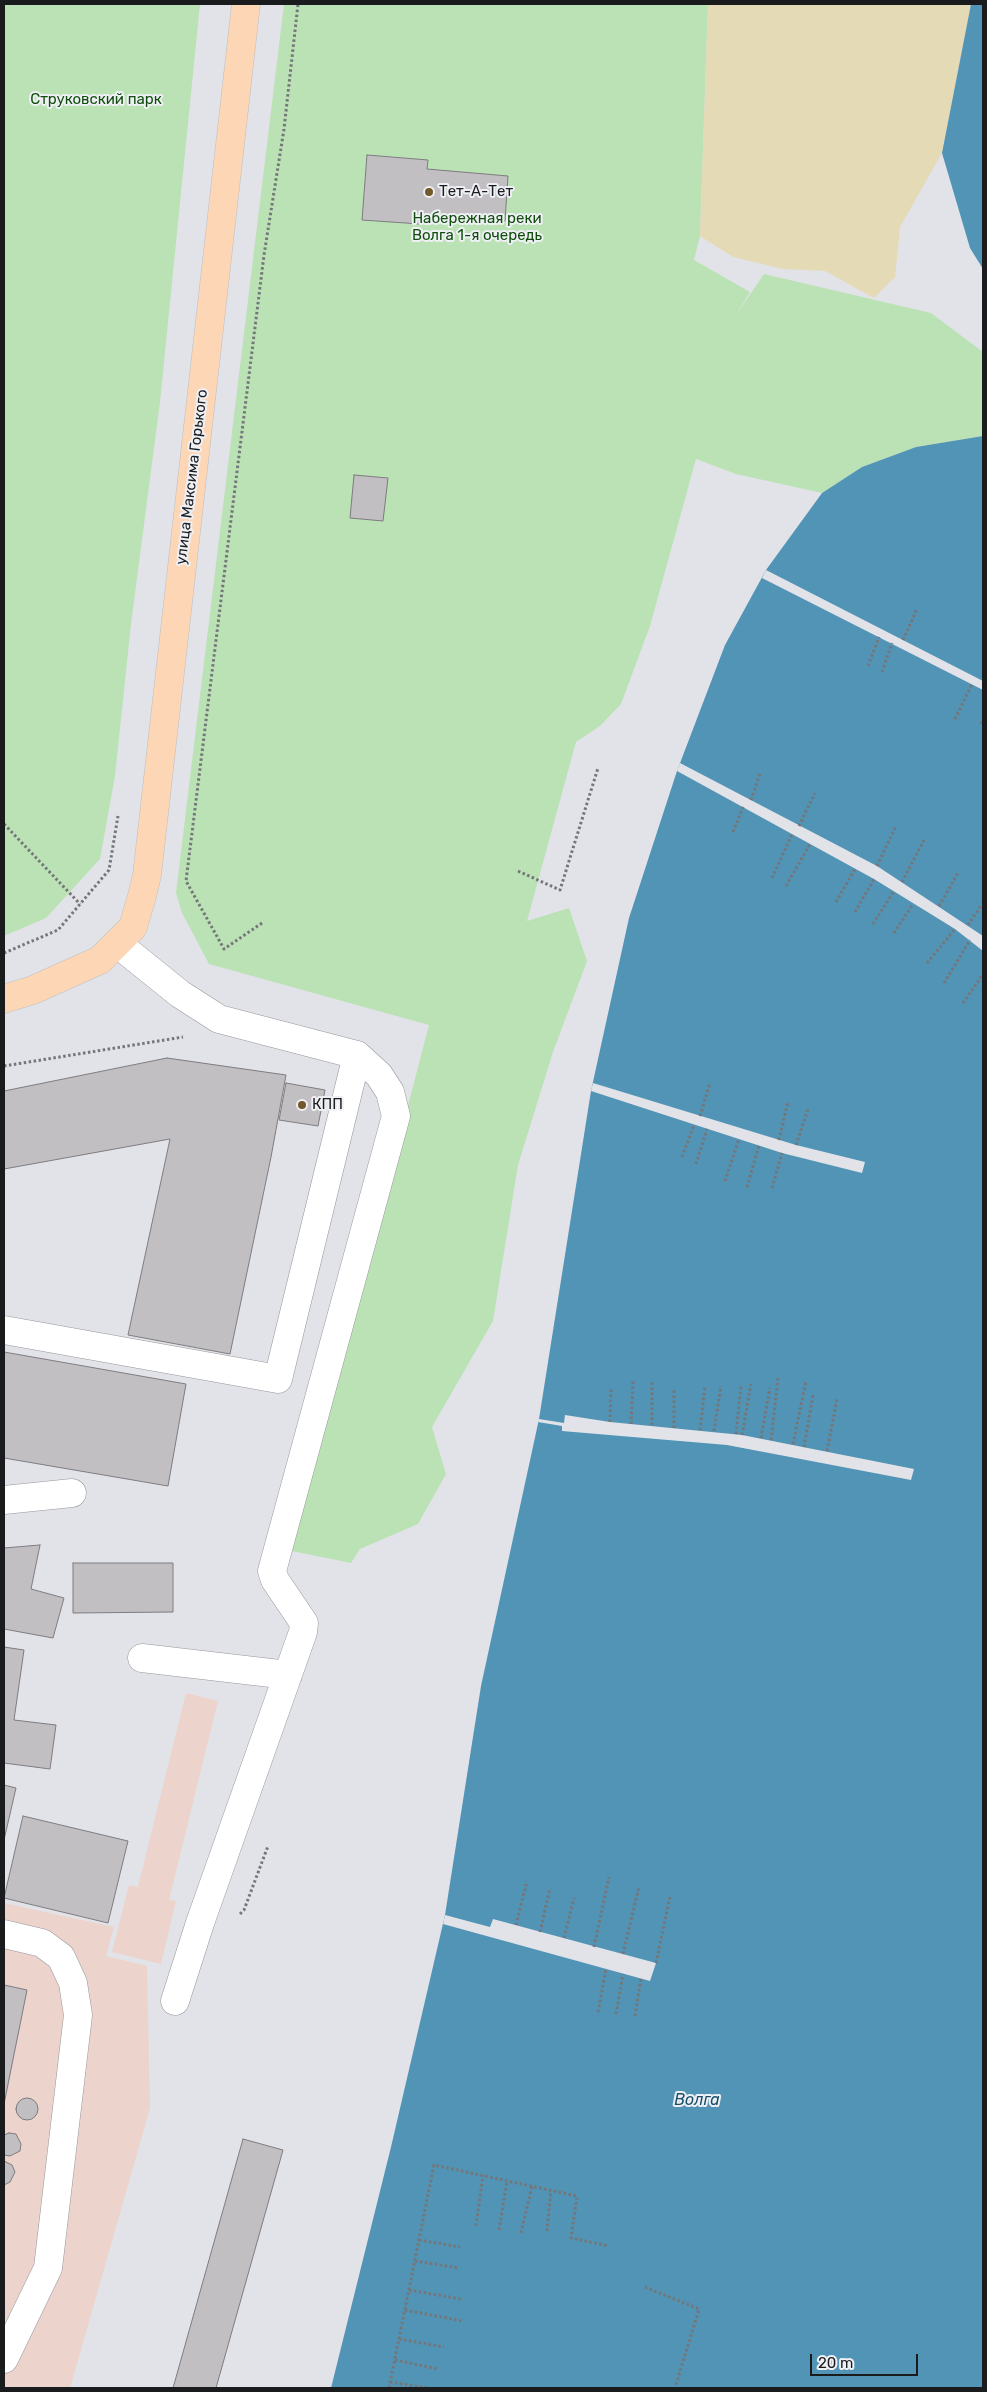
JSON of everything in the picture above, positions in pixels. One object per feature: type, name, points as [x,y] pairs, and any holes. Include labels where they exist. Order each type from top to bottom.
[{"type":"main road","name":"улица Максима Горького","points":[[4,999],[33,990],[100,960],[133,927],[147,875],[246,4]]},
{"type":"lane","points":[[118,944],[180,994],[219,1019],[357,1055],[379,1075],[390,1092],[396,1116],[272,1571],[279,1587],[304,1623],[288,1675],[203,1914],[176,2001]]},
{"type":"lane","points":[[4,1330],[278,1379],[357,1055]]},
{"type":"lane","points":[[4,1500],[72,1493]]},
{"type":"lane","points":[[142,1658],[288,1675]]},
{"type":"lane","points":[[4,1934],[42,1943],[61,1957],[73,1983],[78,2016],[48,2268],[4,2359]]},
{"type":"path","points":[[262,923],[224,949],[186,881],[264,255],[284,129],[298,4]]},
{"type":"path","points":[[903,640],[917,609]]},
{"type":"path","points":[[868,666],[879,637]]},
{"type":"path","points":[[882,672],[892,643]]},
{"type":"path","points":[[955,719],[972,684]]},
{"type":"path","points":[[981,724],[983,718]]},
{"type":"path","points":[[518,870],[560,890],[598,768]]},
{"type":"path","points":[[751,800],[760,774]]},
{"type":"path","points":[[799,826],[815,793]]},
{"type":"path","points":[[733,832],[743,807]]},
{"type":"path","points":[[4,953],[58,930],[109,870],[119,815]]},
{"type":"path","points":[[4,824],[80,904]]},
{"type":"path","points":[[877,866],[896,826]]},
{"type":"path","points":[[772,878],[792,834]]},
{"type":"path","points":[[902,882],[924,840]]},
{"type":"path","points":[[786,886],[810,844]]},
{"type":"path","points":[[836,902],[855,869]]},
{"type":"path","points":[[939,906],[959,871]]},
{"type":"path","points":[[855,912],[874,879]]},
{"type":"path","points":[[873,924],[894,891]]},
{"type":"path","points":[[968,925],[983,903]]},
{"type":"path","points":[[894,934],[913,904]]},
{"type":"path","points":[[927,963],[955,929]]},
{"type":"path","points":[[944,983],[970,940]]},
{"type":"path","points":[[963,1003],[983,974]]},
{"type":"path","points":[[4,1066],[182,1036],[192,1039]]},
{"type":"path","points":[[700,1116],[710,1083]]},
{"type":"path","points":[[779,1140],[788,1101]]},
{"type":"path","points":[[796,1146],[808,1109]]},
{"type":"path","points":[[682,1157],[694,1125]]},
{"type":"path","points":[[696,1164],[707,1129]]},
{"type":"path","points":[[725,1181],[739,1139]]},
{"type":"path","points":[[748,1187],[759,1145]]},
{"type":"path","points":[[772,1188],[782,1153]]},
{"type":"path","points":[[771,1440],[778,1378]]},
{"type":"path","points":[[631,1424],[633,1380]]},
{"type":"path","points":[[652,1381],[652,1426]]},
{"type":"path","points":[[792,1444],[806,1381]]},
{"type":"path","points":[[742,1435],[751,1384]]},
{"type":"path","points":[[700,1430],[705,1386]]},
{"type":"path","points":[[714,1432],[721,1386]]},
{"type":"path","points":[[736,1434],[741,1386]]},
{"type":"path","points":[[610,1422],[611,1387]]},
{"type":"path","points":[[674,1388],[674,1428]]},
{"type":"path","points":[[761,1438],[770,1388]]},
{"type":"path","points":[[804,1447],[813,1395]]},
{"type":"path","points":[[827,1451],[837,1400]]},
{"type":"path","points":[[594,1946],[609,1877]]},
{"type":"path","points":[[516,1925],[527,1881]]},
{"type":"path","points":[[623,1954],[639,1887]]},
{"type":"path","points":[[540,1932],[550,1888]]},
{"type":"path","points":[[656,1963],[670,1897]]},
{"type":"path","points":[[564,1938],[574,1898]]},
{"type":"path","points":[[598,2012],[606,1968]]},
{"type":"path","points":[[616,2014],[624,1974]]},
{"type":"path","points":[[635,2016],[641,1978]]},
{"type":"path","points":[[388,2388],[434,2165],[577,2196],[571,2238],[609,2246]]},
{"type":"path","points":[[476,2226],[483,2175]]},
{"type":"path","points":[[499,2230],[507,2181]]},
{"type":"path","points":[[521,2233],[532,2186]]},
{"type":"path","points":[[547,2231],[551,2190]]},
{"type":"path","points":[[419,2240],[460,2247]]},
{"type":"path","points":[[415,2261],[459,2268]]},
{"type":"path","points":[[645,2287],[699,2308],[675,2388]]},
{"type":"path","points":[[409,2290],[461,2299]]},
{"type":"path","points":[[404,2310],[462,2321]]},
{"type":"path","points":[[399,2339],[444,2348]]},
{"type":"path","points":[[395,2360],[438,2369]]},
{"type":"path","points":[[390,2382],[428,2388]]},
{"type":"shaded area","points":[[186,1693],[218,1701],[169,1900],[176,1901],[161,1964],[112,1952],[129,1885],[138,1887]]},
{"type":"shaded area","points":[[4,1903],[114,1927],[106,1956],[147,1966],[150,2108],[70,2388],[4,2388]]},
{"type":"green space","name":"Струковский парк","points":[[4,4],[200,4],[160,402],[131,624],[115,776],[100,859],[46,918],[4,936]]},
{"type":"green space","name":"Набережная реки Волга 1-я очередь","points":[[284,4],[708,4],[700,236],[694,260],[750,292],[736,315],[764,274],[931,313],[983,352],[983,436],[916,447],[862,467],[822,493],[736,474],[696,459],[650,626],[621,704],[600,726],[576,742],[527,921],[569,908],[587,961],[553,1052],[518,1165],[493,1321],[432,1427],[446,1474],[418,1524],[360,1549],[351,1563],[292,1551],[429,1025],[209,964],[182,913],[176,893]]},
{"type":"sand","points":[[708,4],[971,4],[942,153],[900,227],[895,277],[874,298],[825,271],[783,269],[733,257],[700,236]]},
{"type":"water","points":[[971,4],[983,4],[983,269],[970,248],[942,153]]},
{"type":"water","name":"Волга","points":[[983,436],[983,2388],[331,2388],[391,2147],[445,1915],[481,1686],[539,1419],[591,1091],[629,918],[677,771],[725,645],[766,570],[822,493],[862,467],[916,447]]},
{"type":"pier","points":[[766,570],[983,681],[983,690],[762,578]]},
{"type":"pier","points":[[680,763],[877,866],[983,936],[983,951],[955,929],[874,879],[677,771]]},
{"type":"pier","points":[[593,1083],[796,1145],[865,1162],[862,1173],[782,1153],[591,1091]]},
{"type":"pier","points":[[565,1415],[610,1422],[742,1435],[914,1469],[911,1480],[727,1445],[562,1431],[562,1426],[538,1422],[539,1419],[564,1423]]},
{"type":"pier","points":[[445,1915],[490,1927],[493,1919],[656,1963],[650,1981],[443,1924]]},
{"type":"building","points":[[367,155],[428,160],[427,169],[508,176],[505,221],[421,215],[420,224],[362,220]]},
{"type":"building","points":[[354,475],[388,478],[383,521],[350,518]]},
{"type":"building","points":[[167,1058],[286,1075],[230,1354],[128,1335],[170,1139],[4,1169],[4,1091]]},
{"type":"building","name":"КПП","points":[[286,1083],[325,1090],[318,1126],[279,1120]]},
{"type":"building","points":[[4,1352],[186,1384],[168,1486],[4,1458]]},
{"type":"building","points":[[40,1545],[31,1589],[64,1598],[53,1638],[4,1629],[4,1548]]},
{"type":"building","points":[[73,1563],[173,1563],[173,1612],[73,1613]]},
{"type":"building","points":[[4,1647],[24,1650],[14,1720],[56,1725],[50,1769],[4,1763]]},
{"type":"building","points":[[4,1785],[16,1788],[4,1840]]},
{"type":"building","points":[[23,1816],[128,1841],[108,1923],[4,1898]]},
{"type":"building","points":[[4,1985],[27,1990],[4,2104]]},
{"type":"building","points":[[27,2098],[35,2101],[38,2109],[35,2117],[27,2120],[19,2117],[16,2109],[19,2101]]},
{"type":"building","points":[[9,2133],[16,2134],[21,2144],[20,2151],[10,2156],[4,2155],[4,2135]]},
{"type":"building","points":[[243,2139],[283,2150],[216,2388],[173,2388]]},
{"type":"building","points":[[4,2161],[12,2165],[15,2172],[10,2182],[4,2185]]},
{"type":"place","name":"Тет-А-Тет","points":[[429,192]]},
{"type":"place","name":"КПП","points":[[302,1105]]}]
